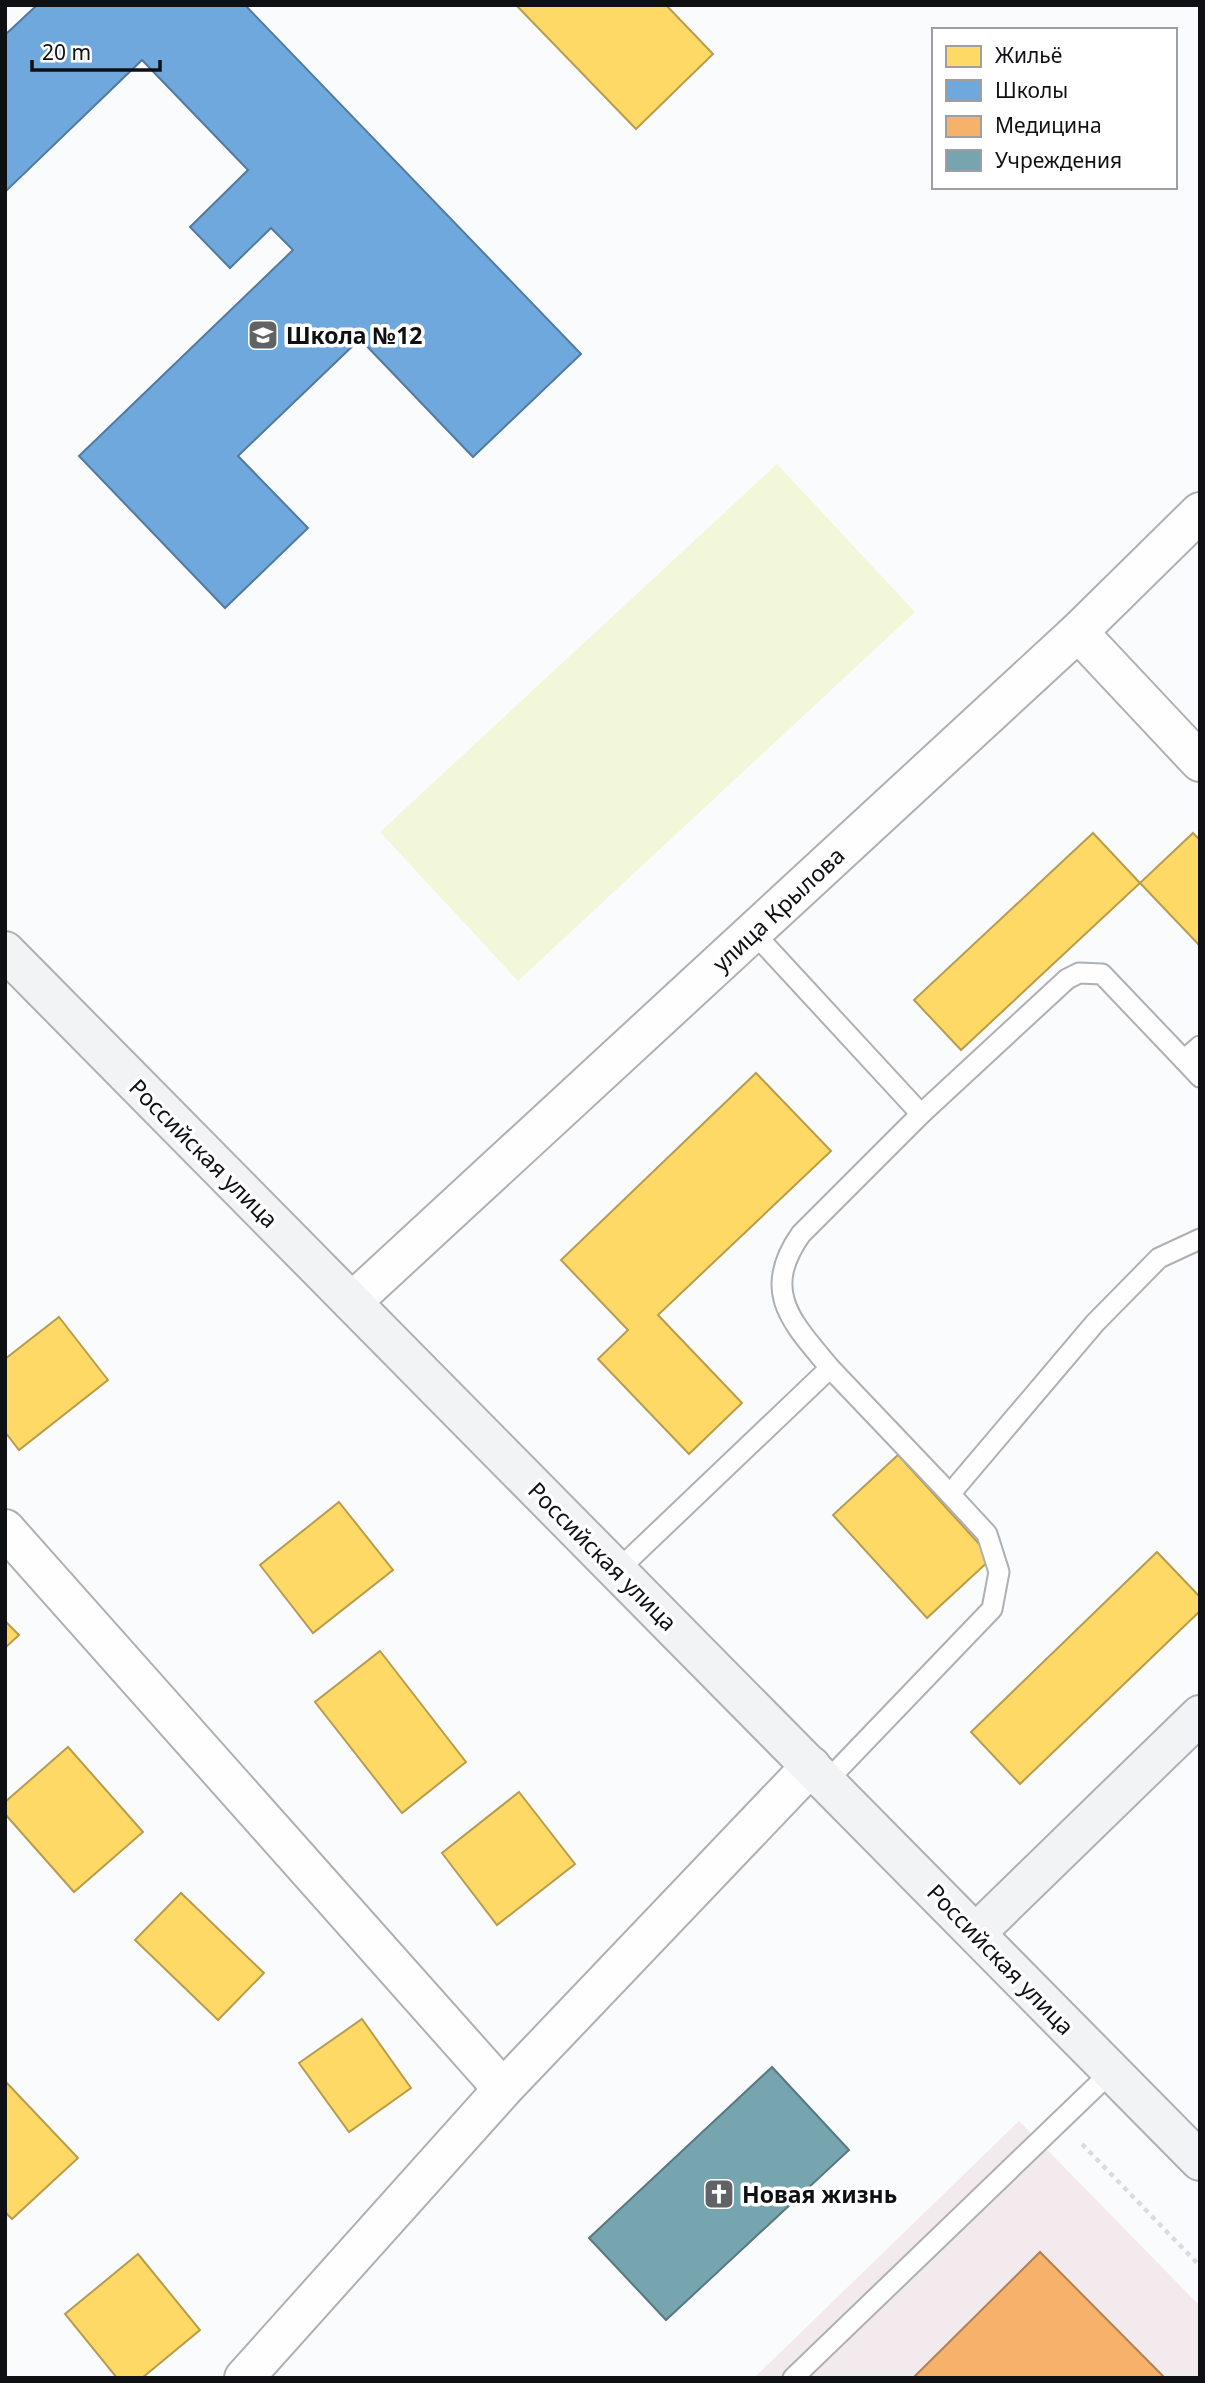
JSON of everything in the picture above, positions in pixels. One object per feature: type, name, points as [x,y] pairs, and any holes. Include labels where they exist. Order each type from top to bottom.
[{"type":"street","name":"улица Крылова","points":[[352,1302],[1078,632],[1200,512]]},
{"type":"street","points":[[1078,632],[1200,762]]},
{"type":"street","name":"Российская улица","points":[[5,951],[1200,2161]]},
{"type":"street","points":[[5,1529],[503,2089]]},
{"type":"street","points":[[976,1933],[1200,1715]]},
{"type":"street","points":[[244,2378],[503,2089],[819,1774]]},
{"type":"lane","points":[[753,932],[921,1114]]},
{"type":"lane","points":[[819,1774],[992,1609],[999,1572],[987,1534],[830,1368],[792,1322],[783,1299],[780,1278],[788,1253],[802,1234],[921,1114],[1067,979],[1079,973],[1092,971],[1111,981],[1200,1076]]},
{"type":"lane","points":[[1184,1060],[1200,1046]]},
{"type":"lane","points":[[950,1494],[1095,1323],[1159,1258],[1200,1239]]},
{"type":"lane","points":[[618,1571],[830,1368]]},
{"type":"lane","points":[[793,2378],[1111,2072]]},
{"type":"path","points":[[1060,2121],[1200,2266]]},
{"type":"shaded area","points":[[1019,2121],[1200,2306],[1200,2378],[754,2378]]},
{"type":"green space","points":[[777,464],[915,612],[518,981],[380,832]]},
{"type":"building: Жильё","points":[[516,5],[666,5],[713,54],[636,129]]},
{"type":"building: Жильё","points":[[1093,833],[1140,883],[961,1050],[914,1000]]},
{"type":"building: Жильё","points":[[1193,833],[1200,840],[1200,946],[1140,883]]},
{"type":"building: Жильё","points":[[756,1073],[831,1151],[658,1315],[742,1403],[689,1454],[598,1359],[628,1330],[561,1260]]},
{"type":"building: Жильё","points":[[59,1317],[108,1380],[19,1450],[5,1432],[5,1359]]},
{"type":"building: Жильё","points":[[898,1455],[992,1558],[927,1618],[833,1515]]},
{"type":"building: Жильё","points":[[339,1502],[393,1570],[313,1633],[260,1565]]},
{"type":"building: Жильё","points":[[1157,1552],[1200,1597],[1200,1611],[1020,1784],[971,1732]]},
{"type":"building: Жильё","points":[[5,1621],[19,1635],[5,1648]]},
{"type":"building: Жильё","points":[[380,1651],[466,1762],[402,1813],[315,1702]]},
{"type":"building: Жильё","points":[[68,1747],[143,1832],[74,1892],[5,1814],[5,1802]]},
{"type":"building: Жильё","points":[[519,1792],[575,1864],[497,1925],[442,1853]]},
{"type":"building: Жильё","points":[[181,1893],[264,1973],[218,2020],[135,1940]]},
{"type":"building: Жильё","points":[[362,2019],[411,2088],[349,2132],[299,2063]]},
{"type":"building: Жильё","points":[[5,2081],[78,2158],[12,2219],[5,2212]]},
{"type":"building: Жильё","points":[[138,2254],[200,2330],[142,2378],[117,2378],[65,2314]]},
{"type":"building: Школы","points":[[37,5],[245,5],[581,354],[473,457],[360,339],[238,456],[308,528],[225,608],[79,456],[293,250],[271,228],[230,268],[190,227],[248,170],[142,60],[5,192],[5,35]]},
{"type":"building: Медицина","points":[[1040,2252],[1165,2378],[913,2378]]},
{"type":"building: Учреждения","name":"Новая жизнь","points":[[772,2067],[849,2150],[666,2320],[589,2238]]},
{"type":"place","name":"Школа №12","points":[[263,335]]},
{"type":"place","name":"Новая жизнь","points":[[719,2194]]}]
